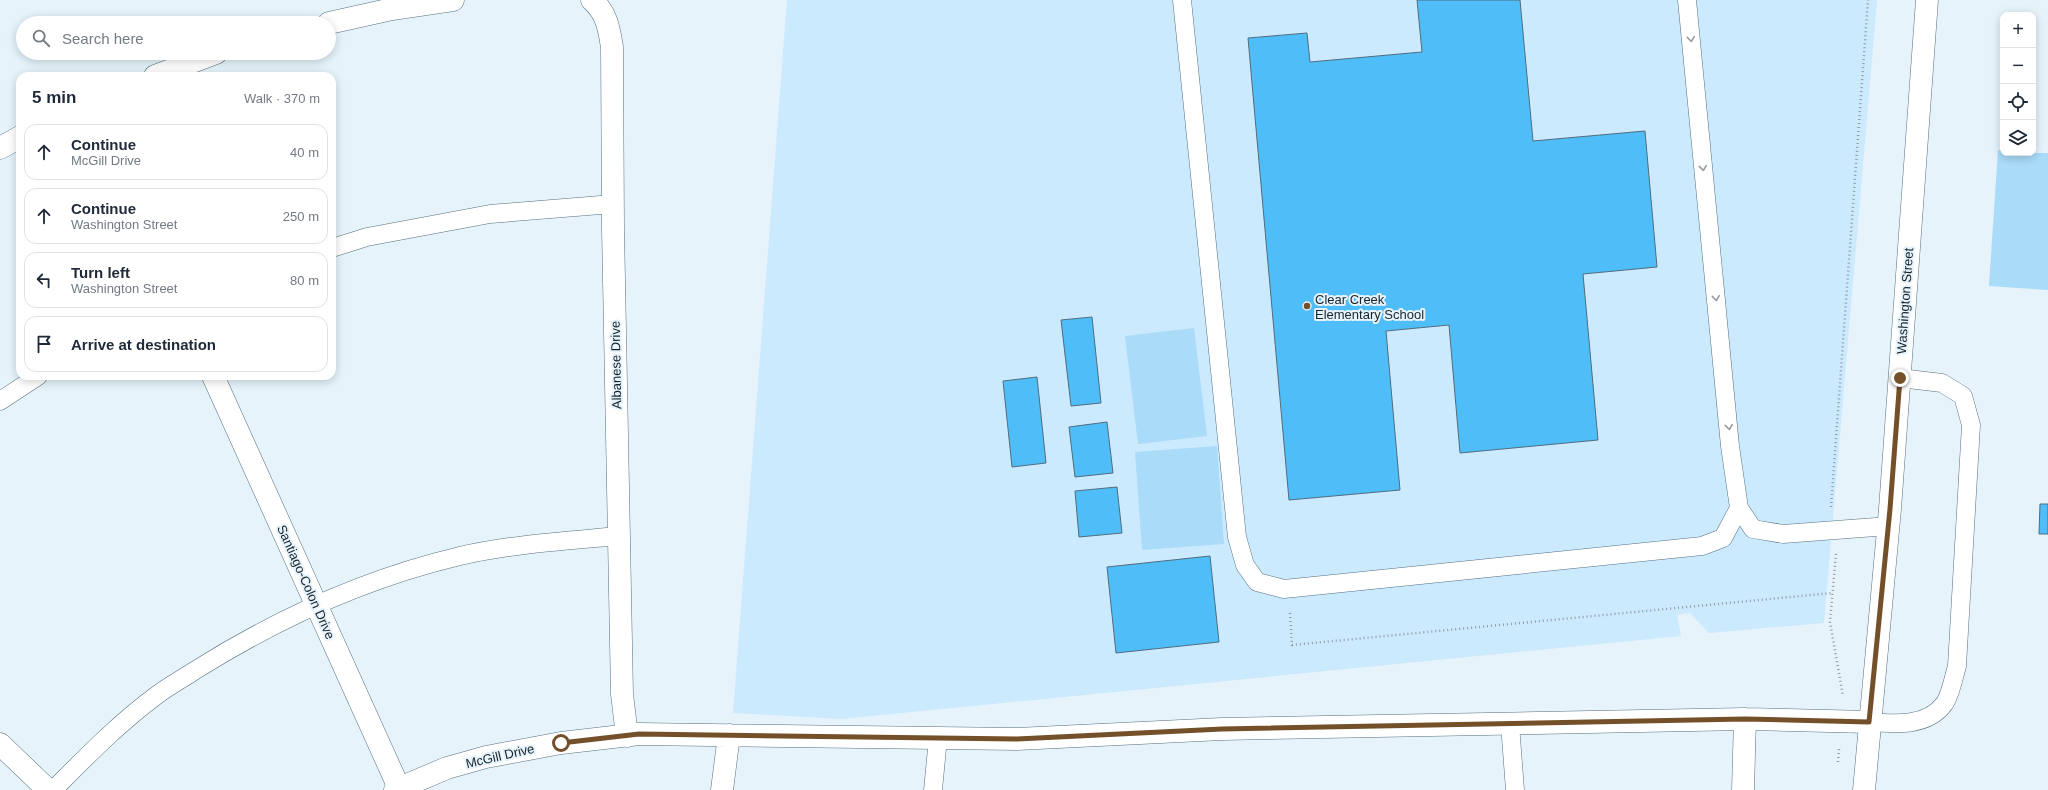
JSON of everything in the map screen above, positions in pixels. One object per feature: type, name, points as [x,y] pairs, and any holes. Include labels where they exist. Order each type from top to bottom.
[{"type":"street","points":[[336,21],[392,9],[453,0]]},
{"type":"street","name":"Albanese Drive","points":[[592,0],[599,6],[608,24],[612,47],[622,694],[627,736]]},
{"type":"street","name":"Washington Street","points":[[1864,790],[1869,722],[1889,526],[1927,0]]},
{"type":"street","points":[[166,72],[197,60]]},
{"type":"street","points":[[0,148],[16,139]]},
{"type":"street","name":"Santiago-Colon Drive","points":[[215,380],[317,606],[397,789]]},
{"type":"street","points":[[722,790],[729,735],[1017,739],[1222,729],[1745,719],[1869,722]]},
{"type":"street","points":[[1743,790],[1745,719]]},
{"type":"street","name":"McGill Drive","points":[[397,789],[447,768],[486,756],[561,743],[627,736],[729,735]]},
{"type":"street","points":[[0,744],[48,790]]},
{"type":"lane","points":[[1182,0],[1237,537],[1246,565],[1257,582],[1288,588],[1702,546],[1723,538],[1739,508]]},
{"type":"lane","points":[[1687,0],[1730,438],[1739,508],[1753,528],[1783,534],[1889,526]]},
{"type":"lane","points":[[336,247],[367,238],[490,214],[614,204]]},
{"type":"lane","points":[[1869,722],[1898,724],[1927,718],[1945,704],[1957,666],[1972,425],[1963,396],[1942,382],[1900,378]]},
{"type":"lane","points":[[0,401],[32,380]]},
{"type":"lane","points":[[53,790],[93,750],[157,695],[236,644],[317,606],[384,579],[461,556],[546,542],[619,536]]},
{"type":"lane","points":[[1510,724],[1515,790]]},
{"type":"lane","points":[[933,790],[938,738]]},
{"type":"path","points":[[1837,764],[1843,692],[1830,622],[1838,530],[1831,511],[1868,0]]},
{"type":"path","points":[[1288,588],[1292,645],[1832,593]]},
{"type":"shaded area","name":"Clear Creek Elementary School","points":[[787,0],[1877,0],[1824,623],[1709,633],[1690,613],[1677,615],[1681,636],[841,719],[733,713]]},
{"type":"shaded area","points":[[1998,150],[2000,150],[2000,156],[2036,156],[2036,153],[2048,153],[2048,290],[1989,286]]},
{"type":"shaded area","points":[[1194,328],[1207,436],[1138,444],[1125,336]]},
{"type":"shaded area","points":[[1217,446],[1224,544],[1142,550],[1135,452]]},
{"type":"building","points":[[1417,0],[1520,0],[1533,141],[1645,131],[1657,267],[1583,274],[1598,440],[1460,453],[1449,325],[1386,331],[1400,490],[1289,500],[1248,38],[1307,33],[1310,62],[1422,52]]},
{"type":"building","points":[[1092,317],[1101,403],[1071,406],[1061,320]]},
{"type":"building","points":[[1037,377],[1046,463],[1012,467],[1003,381]]},
{"type":"building","points":[[1107,422],[1113,473],[1075,477],[1069,427]]},
{"type":"building","points":[[1117,487],[1122,533],[1079,537],[1075,491]]},
{"type":"building","points":[[2040,504],[2048,504],[2048,534],[2039,534]]},
{"type":"building","points":[[1210,556],[1219,642],[1116,653],[1107,567]]},
{"type":"place","name":"Clear Creek Elementary School","points":[[1307,306]]},
{"type":"route","points":[[561,743],[639,734],[1017,739],[1222,729],[1745,719],[1869,722],[1890,509],[1900,378]]}]
